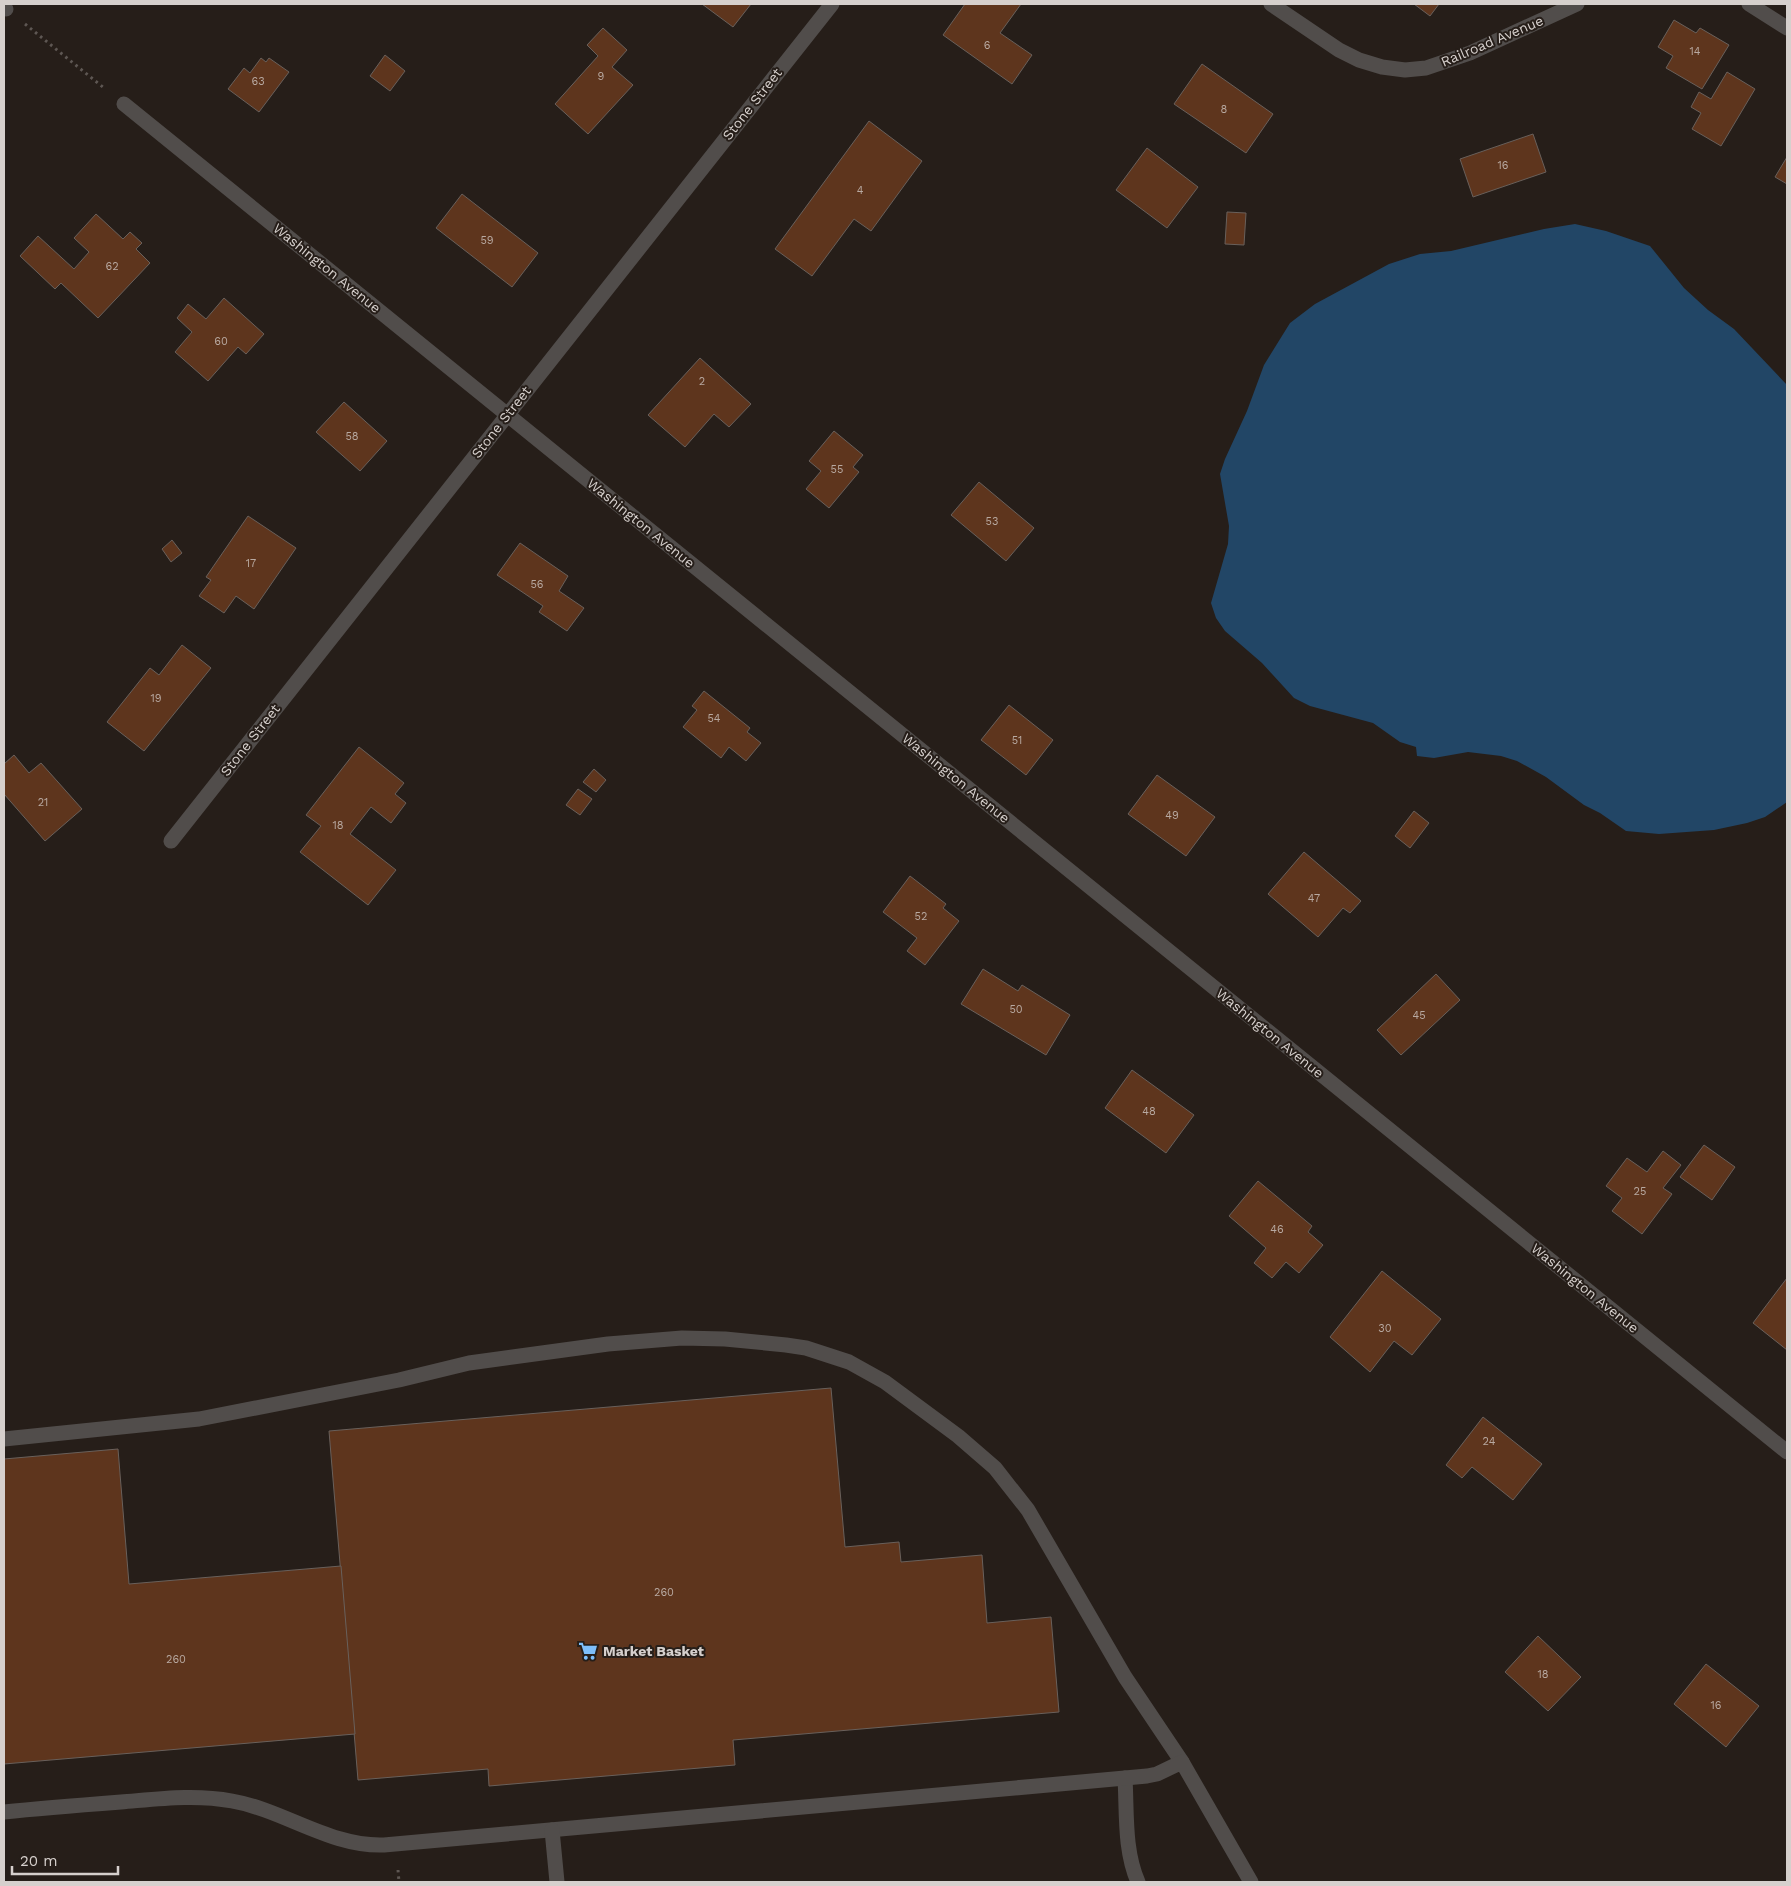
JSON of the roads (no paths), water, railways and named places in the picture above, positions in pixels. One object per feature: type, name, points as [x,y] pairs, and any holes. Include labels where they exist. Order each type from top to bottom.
[{"type":"street","name":"Stone Street","points":[[171,841],[832,4]]},
{"type":"street","name":"Railroad Avenue","points":[[1271,4],[1338,50],[1359,60],[1382,67],[1405,70],[1426,68],[1470,53],[1577,4]]},
{"type":"street","points":[[1749,4],[1787,28]]},
{"type":"street","name":"Washington Avenue","points":[[124,104],[1787,1452]]},
{"type":"street","points":[[4,1439],[199,1419],[398,1380],[469,1363],[608,1344],[682,1338],[726,1339],[806,1348],[849,1362],[885,1382],[958,1436],[995,1468],[1028,1510],[1125,1677],[1182,1762],[1250,1882]]},
{"type":"street","points":[[4,1812],[168,1798],[212,1798],[254,1806],[344,1841],[374,1846],[1125,1778],[1157,1774],[1182,1762]]},
{"type":"street","points":[[1125,1778],[1128,1839],[1132,1865],[1138,1882]]},
{"type":"street","points":[[552,1830],[557,1882]]},
{"type":"water","points":[[1575,224],[1606,231],[1650,246],[1684,288],[1708,310],[1734,329],[1787,385],[1787,802],[1765,817],[1747,823],[1714,830],[1659,834],[1626,831],[1600,813],[1584,805],[1546,777],[1517,761],[1501,756],[1468,752],[1434,758],[1417,756],[1416,747],[1400,742],[1373,723],[1310,706],[1294,698],[1262,663],[1225,631],[1216,618],[1211,603],[1228,544],[1229,526],[1220,474],[1264,365],[1290,323],[1315,304],[1389,264],[1420,254],[1451,251],[1544,229]]},
{"type":"place","name":"Market Basket","points":[[588,1651]]}]
